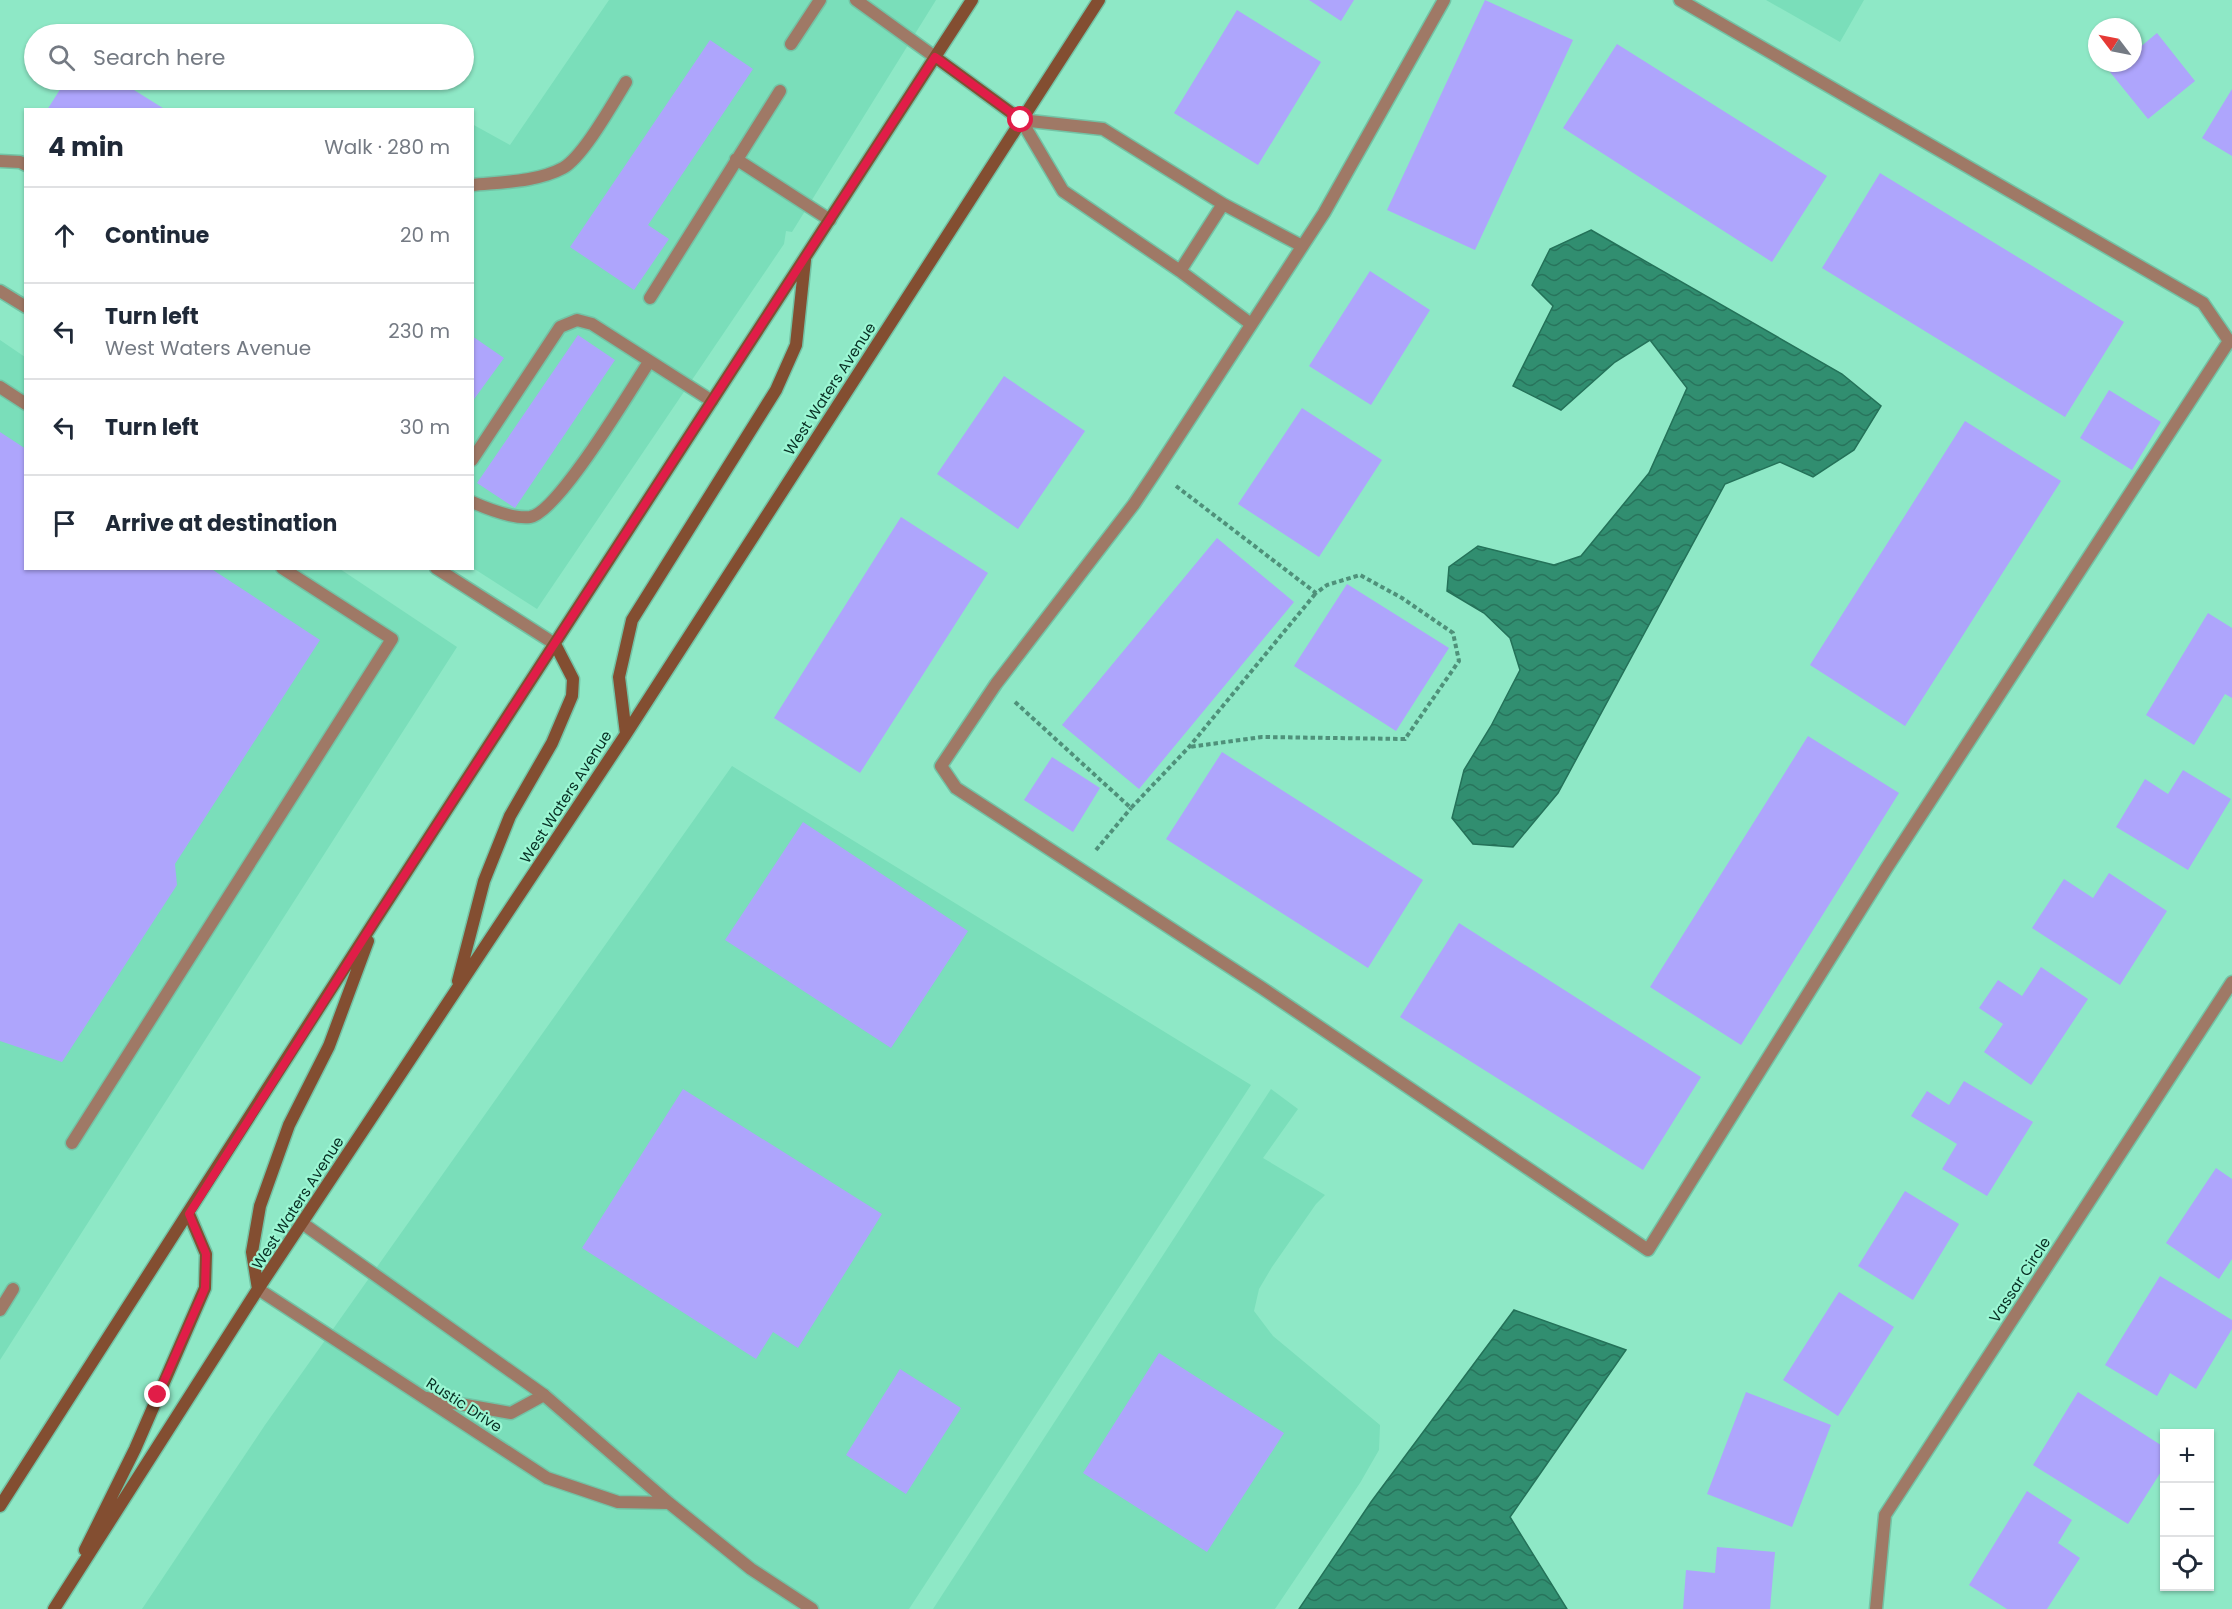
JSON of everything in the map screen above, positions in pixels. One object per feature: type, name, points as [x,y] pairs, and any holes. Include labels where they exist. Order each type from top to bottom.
[{"type":"main road","points":[[1,1507],[376,919],[972,0]]},
{"type":"main road","name":"West Waters Avenue","points":[[54,1609],[258,1289],[626,734],[1099,0]]},
{"type":"main road","points":[[935,57],[1021,120]]},
{"type":"main road","points":[[626,734],[619,677],[632,620],[776,390],[796,345],[806,256]]},
{"type":"main road","points":[[456,991],[484,881],[510,816],[552,743],[572,696],[573,679],[555,644]]},
{"type":"main road","points":[[258,1289],[252,1252],[260,1206],[289,1125],[329,1046],[376,919]]},
{"type":"main road","points":[[62,1597],[135,1449],[205,1288],[206,1254],[189,1214]]},
{"type":"street","points":[[791,44],[819,0]]},
{"type":"street","points":[[856,0],[935,57]]},
{"type":"street","points":[[1444,0],[1324,213],[1156,471],[1134,504],[996,684],[941,766],[956,788],[1272,995],[1648,1250],[1886,869],[2229,341],[2203,303],[1680,0]]},
{"type":"street","points":[[474,186],[541,176],[565,167],[579,154],[626,82]]},
{"type":"street","points":[[650,298],[780,91]]},
{"type":"street","points":[[1021,120],[1103,129],[1223,204],[1302,246]]},
{"type":"street","points":[[1021,120],[1063,191],[1180,271],[1251,324]]},
{"type":"street","points":[[736,159],[830,220]]},
{"type":"street","points":[[0,161],[24,164]]},
{"type":"street","points":[[1180,271],[1223,204]]},
{"type":"street","points":[[0,291],[24,306]]},
{"type":"street","points":[[474,457],[560,327],[577,320],[592,324],[712,400]]},
{"type":"street","points":[[474,503],[509,514],[532,517],[549,505],[583,464],[649,362]]},
{"type":"street","points":[[0,387],[24,403]]},
{"type":"street","points":[[72,1143],[392,639],[285,570]]},
{"type":"street","points":[[439,570],[555,644]]},
{"type":"street","name":"Vassar Circle","points":[[1875,1609],[1885,1515],[2232,982]]},
{"type":"street","points":[[302,1223],[544,1395],[669,1503],[751,1569],[812,1609]]},
{"type":"street","points":[[0,1310],[13,1289]]},
{"type":"street","name":"Rustic Drive","points":[[258,1289],[547,1478],[618,1502],[669,1503]]},
{"type":"street","points":[[426,1398],[511,1413],[544,1395]]},
{"type":"path","points":[[1156,471],[1316,593]]},
{"type":"path","points":[[1080,869],[1131,808],[1189,747],[1316,593],[1327,585],[1360,575],[1402,598],[1453,633],[1459,661],[1405,739],[1262,737],[1189,747]]},
{"type":"path","points":[[996,684],[1131,808]]},
{"type":"shaded area","points":[[609,0],[936,0],[792,232],[786,231],[784,244],[537,609],[474,569],[474,125],[510,145]]},
{"type":"shaded area","points":[[1766,0],[1864,0],[1840,42]]},
{"type":"shaded area","points":[[0,340],[24,356],[24,570],[342,570],[457,647],[0,1360]]},
{"type":"shaded area","points":[[732,766],[1251,1085],[909,1609],[142,1609],[265,1425]]},
{"type":"shaded area","points":[[1271,1089],[1298,1109],[1263,1158],[1325,1195],[1316,1204],[1272,1267],[1259,1289],[1254,1311],[1273,1336],[1380,1425],[1379,1450],[1360,1483],[1275,1609],[933,1609]]},
{"type":"water","points":[[1591,230],[1842,374],[1881,406],[1854,450],[1813,477],[1780,462],[1725,484],[1558,793],[1513,847],[1473,844],[1452,818],[1464,770],[1491,726],[1520,670],[1510,638],[1484,613],[1447,591],[1449,567],[1478,546],[1554,565],[1581,556],[1649,473],[1687,388],[1650,340],[1615,362],[1561,410],[1513,386],[1553,306],[1532,285],[1550,249]]},
{"type":"water","points":[[1514,1310],[1626,1350],[1510,1517],[1567,1609],[1299,1609],[1371,1502]]},
{"type":"building","points":[[1309,0],[1354,0],[1341,21]]},
{"type":"building","points":[[1485,0],[1573,40],[1475,250],[1387,210]]},
{"type":"building","points":[[1237,10],[1321,62],[1258,165],[1174,113]]},
{"type":"building","points":[[2157,33],[2195,81],[2148,119],[2110,72],[2142,72],[2142,46]]},
{"type":"building","points":[[710,40],[753,69],[648,225],[669,239],[634,290],[570,247]]},
{"type":"building","points":[[1617,44],[1827,176],[1772,262],[1563,128]]},
{"type":"building","points":[[2232,89],[2232,156],[2202,138]]},
{"type":"building","points":[[60,90],[134,90],[163,108],[48,108]]},
{"type":"building","points":[[1880,173],[2124,322],[2065,417],[1822,268]]},
{"type":"building","points":[[1370,271],[1430,310],[1371,405],[1309,366]]},
{"type":"building","points":[[578,335],[615,360],[515,508],[477,483]]},
{"type":"building","points":[[474,337],[504,358],[474,399]]},
{"type":"building","points":[[1004,376],[1085,431],[1018,529],[937,474]]},
{"type":"building","points":[[2109,390],[2161,422],[2132,470],[2080,438]]},
{"type":"building","points":[[1302,408],[1382,460],[1319,557],[1238,504]]},
{"type":"building","points":[[1965,421],[2061,481],[1905,726],[1810,665]]},
{"type":"building","points":[[0,432],[24,448],[24,570],[213,570],[320,640],[175,864],[177,885],[62,1062],[0,1041]]},
{"type":"building","points":[[901,517],[988,573],[860,773],[774,718]]},
{"type":"building","points":[[1217,538],[1294,602],[1139,789],[1062,725]]},
{"type":"building","points":[[1347,584],[1449,648],[1396,731],[1294,666]]},
{"type":"building","points":[[2208,613],[2232,628],[2232,698],[2225,694],[2194,745],[2146,715]]},
{"type":"building","points":[[1808,736],[1899,793],[1741,1045],[1650,987]]},
{"type":"building","points":[[1222,752],[1423,880],[1368,968],[1166,839]]},
{"type":"building","points":[[1052,757],[1100,788],[1073,832],[1024,800]]},
{"type":"building","points":[[2183,770],[2231,799],[2188,870],[2116,827],[2145,779],[2168,794]]},
{"type":"building","points":[[803,822],[968,931],[891,1048],[725,940]]},
{"type":"building","points":[[2109,873],[2167,911],[2120,985],[2032,928],[2064,879],[2093,898]]},
{"type":"building","points":[[1459,923],[1701,1077],[1643,1170],[1400,1017]]},
{"type":"building","points":[[2041,967],[2088,999],[2031,1085],[1984,1052],[2003,1024],[1979,1008],[1998,980],[2022,996]]},
{"type":"building","points":[[1964,1081],[2033,1122],[1987,1196],[1942,1169],[1957,1144],[1911,1116],[1927,1091],[1949,1105]]},
{"type":"building","points":[[683,1089],[882,1214],[798,1348],[773,1332],[756,1359],[582,1248]]},
{"type":"building","points":[[2216,1168],[2232,1179],[2232,1259],[2219,1279],[2166,1243]]},
{"type":"building","points":[[1905,1191],[1959,1224],[1913,1300],[1858,1266]]},
{"type":"building","points":[[2160,1276],[2232,1320],[2232,1329],[2196,1389],[2170,1373],[2157,1396],[2105,1365]]},
{"type":"building","points":[[1839,1292],[1894,1327],[1838,1416],[1783,1380]]},
{"type":"building","points":[[1159,1353],[1284,1433],[1207,1552],[1083,1473]]},
{"type":"building","points":[[900,1369],[961,1408],[906,1494],[846,1455]]},
{"type":"building","points":[[1746,1392],[1831,1425],[1792,1527],[1707,1494]]},
{"type":"building","points":[[2078,1392],[2160,1444],[2160,1473],[2128,1524],[2033,1465]]},
{"type":"building","points":[[2027,1491],[2072,1520],[2058,1543],[2080,1558],[2047,1609],[2007,1609],[1969,1585]]},
{"type":"building","points":[[1717,1547],[1775,1552],[1770,1609],[1683,1609],[1686,1570],[1715,1573]]},
{"type":"route","points":[[158,1395],[205,1288],[206,1254],[189,1214],[376,919],[935,57],[1021,120]]}]
